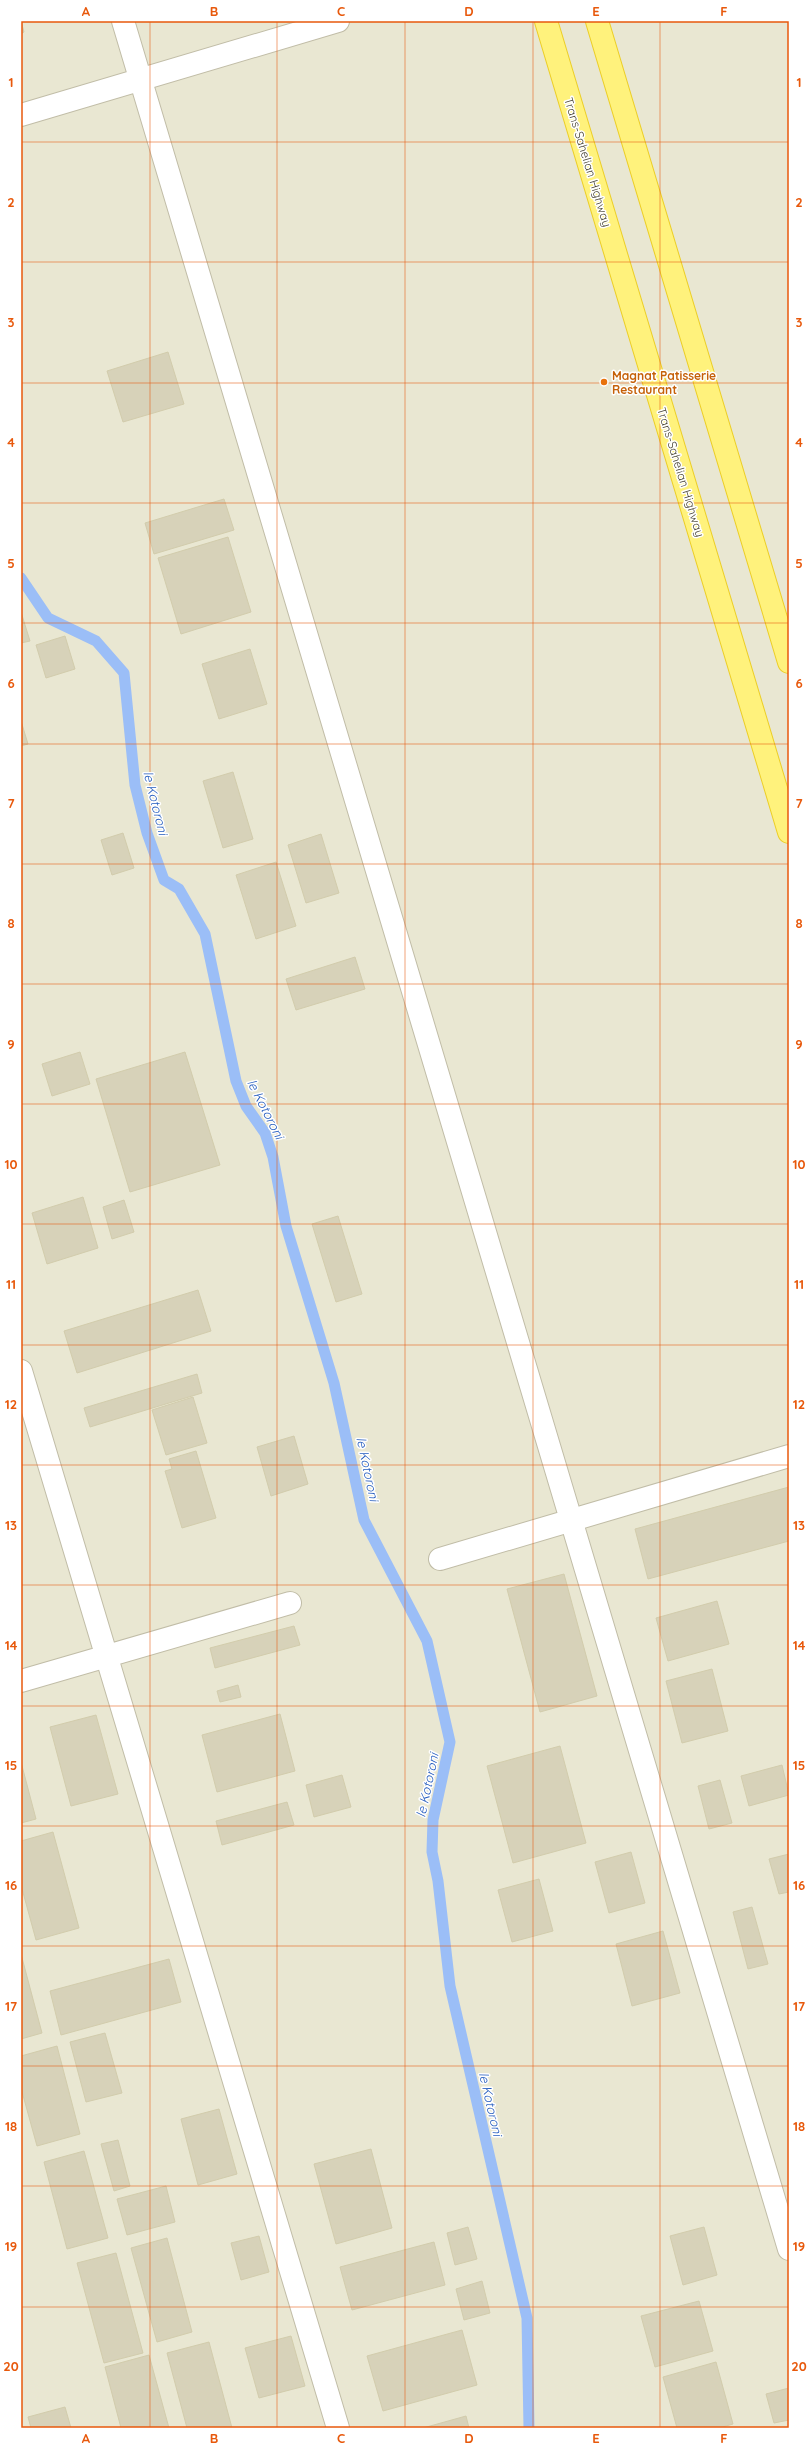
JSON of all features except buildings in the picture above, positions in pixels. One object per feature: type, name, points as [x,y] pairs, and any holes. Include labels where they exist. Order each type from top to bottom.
[{"type":"highway","name":"Trans-Sahelian Highway","points":[[546,21],[789,832]]},
{"type":"highway","points":[[597,21],[789,662]]},
{"type":"street","points":[[123,21],[789,2249]]},
{"type":"street","points":[[21,115],[338,21]]},
{"type":"street","points":[[21,1371],[338,2428]]},
{"type":"street","points":[[440,1559],[789,1456]]},
{"type":"street","points":[[21,1681],[105,1655],[290,1603]]},
{"type":"shaded area","points":[[21,21],[789,21],[789,2428],[21,2428]]},
{"type":"waterway","name":"le Kotoroni","points":[[21,578],[48,618],[96,641],[124,673],[135,785],[147,833],[164,880],[179,889],[205,934],[236,1081],[246,1106],[265,1133],[273,1157],[286,1226],[334,1383],[364,1520],[427,1641],[450,1742],[433,1820],[432,1852],[438,1881],[450,1986],[527,2318],[529,2428]]},
{"type":"place","name":"Magnat Patisserie Restaurant","points":[[604,382]]}]
